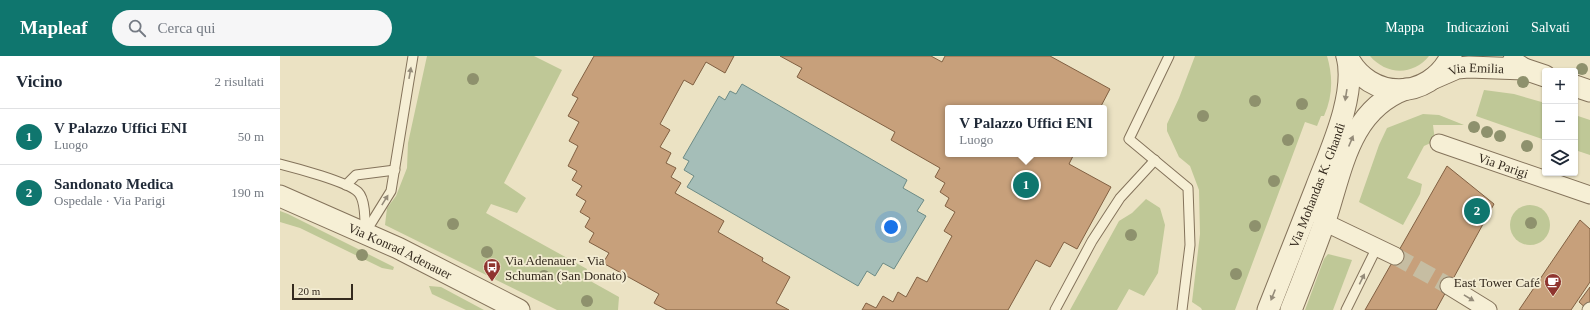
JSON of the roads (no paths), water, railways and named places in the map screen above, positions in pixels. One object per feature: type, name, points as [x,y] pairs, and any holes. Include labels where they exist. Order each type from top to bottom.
[{"type":"street","points":[[1347,56],[1358,72],[1372,83],[1392,89],[1406,89]]},
{"type":"street","name":"Via Mohandas K. Ghandi","points":[[1268,310],[1342,115],[1349,81],[1347,56]]},
{"type":"street","points":[[1430,80],[1442,70],[1451,56]]},
{"type":"street","name":"Via Emilia","points":[[1502,56],[1524,69],[1542,75]]},
{"type":"street","name":"Via Emilia","points":[[1406,89],[1417,87],[1457,68],[1524,69]]},
{"type":"street","points":[[1578,87],[1590,91]]},
{"type":"street","name":"Via Mohandas K. Ghandi","points":[[1292,310],[1354,134],[1366,117],[1380,103],[1389,96],[1406,89]]},
{"type":"street","points":[[1333,141],[1332,168],[1317,205],[1318,215],[1324,222],[1396,256]]},
{"type":"street","name":"Via Parigi","points":[[1439,143],[1590,195]]},
{"type":"street","name":"Via Konrad Adenauer","points":[[280,196],[398,248],[510,308]]},
{"type":"street","points":[[1284,269],[1296,261],[1310,226],[1316,222],[1324,222]]},
{"type":"street","points":[[1449,286],[1488,310]]},
{"type":"lane","points":[[365,233],[391,191],[413,56]]},
{"type":"lane","points":[[1169,56],[1129,139],[1188,188],[1190,245],[1182,310]]},
{"type":"lane","points":[[1055,310],[1092,241],[1120,198],[1155,160]]},
{"type":"lane","points":[[284,165],[346,185],[358,192],[365,210],[365,233]]},
{"type":"lane","points":[[346,185],[356,176],[395,170]]},
{"type":"lane","points":[[1346,310],[1377,247]]},
{"type":"water","points":[[742,84],[907,180],[903,188],[924,200],[917,211],[926,216],[894,269],[883,263],[875,276],[867,271],[858,286],[687,187],[694,176],[684,170],[689,161],[683,158],[719,96],[725,100],[730,91],[736,94]]},
{"type":"tunnel","points":[[1395,256],[1449,286]]},
{"type":"place","name":"V Palazzo Uffici ENI","points":[[1026,185]]},
{"type":"place","name":"Sandonato Medica","points":[[1477,211]]},
{"type":"place","name":"Via Adenauer - Via Schuman (San Donato)","points":[[492,282]]},
{"type":"place","name":"East Tower Café","points":[[1553,297]]}]
